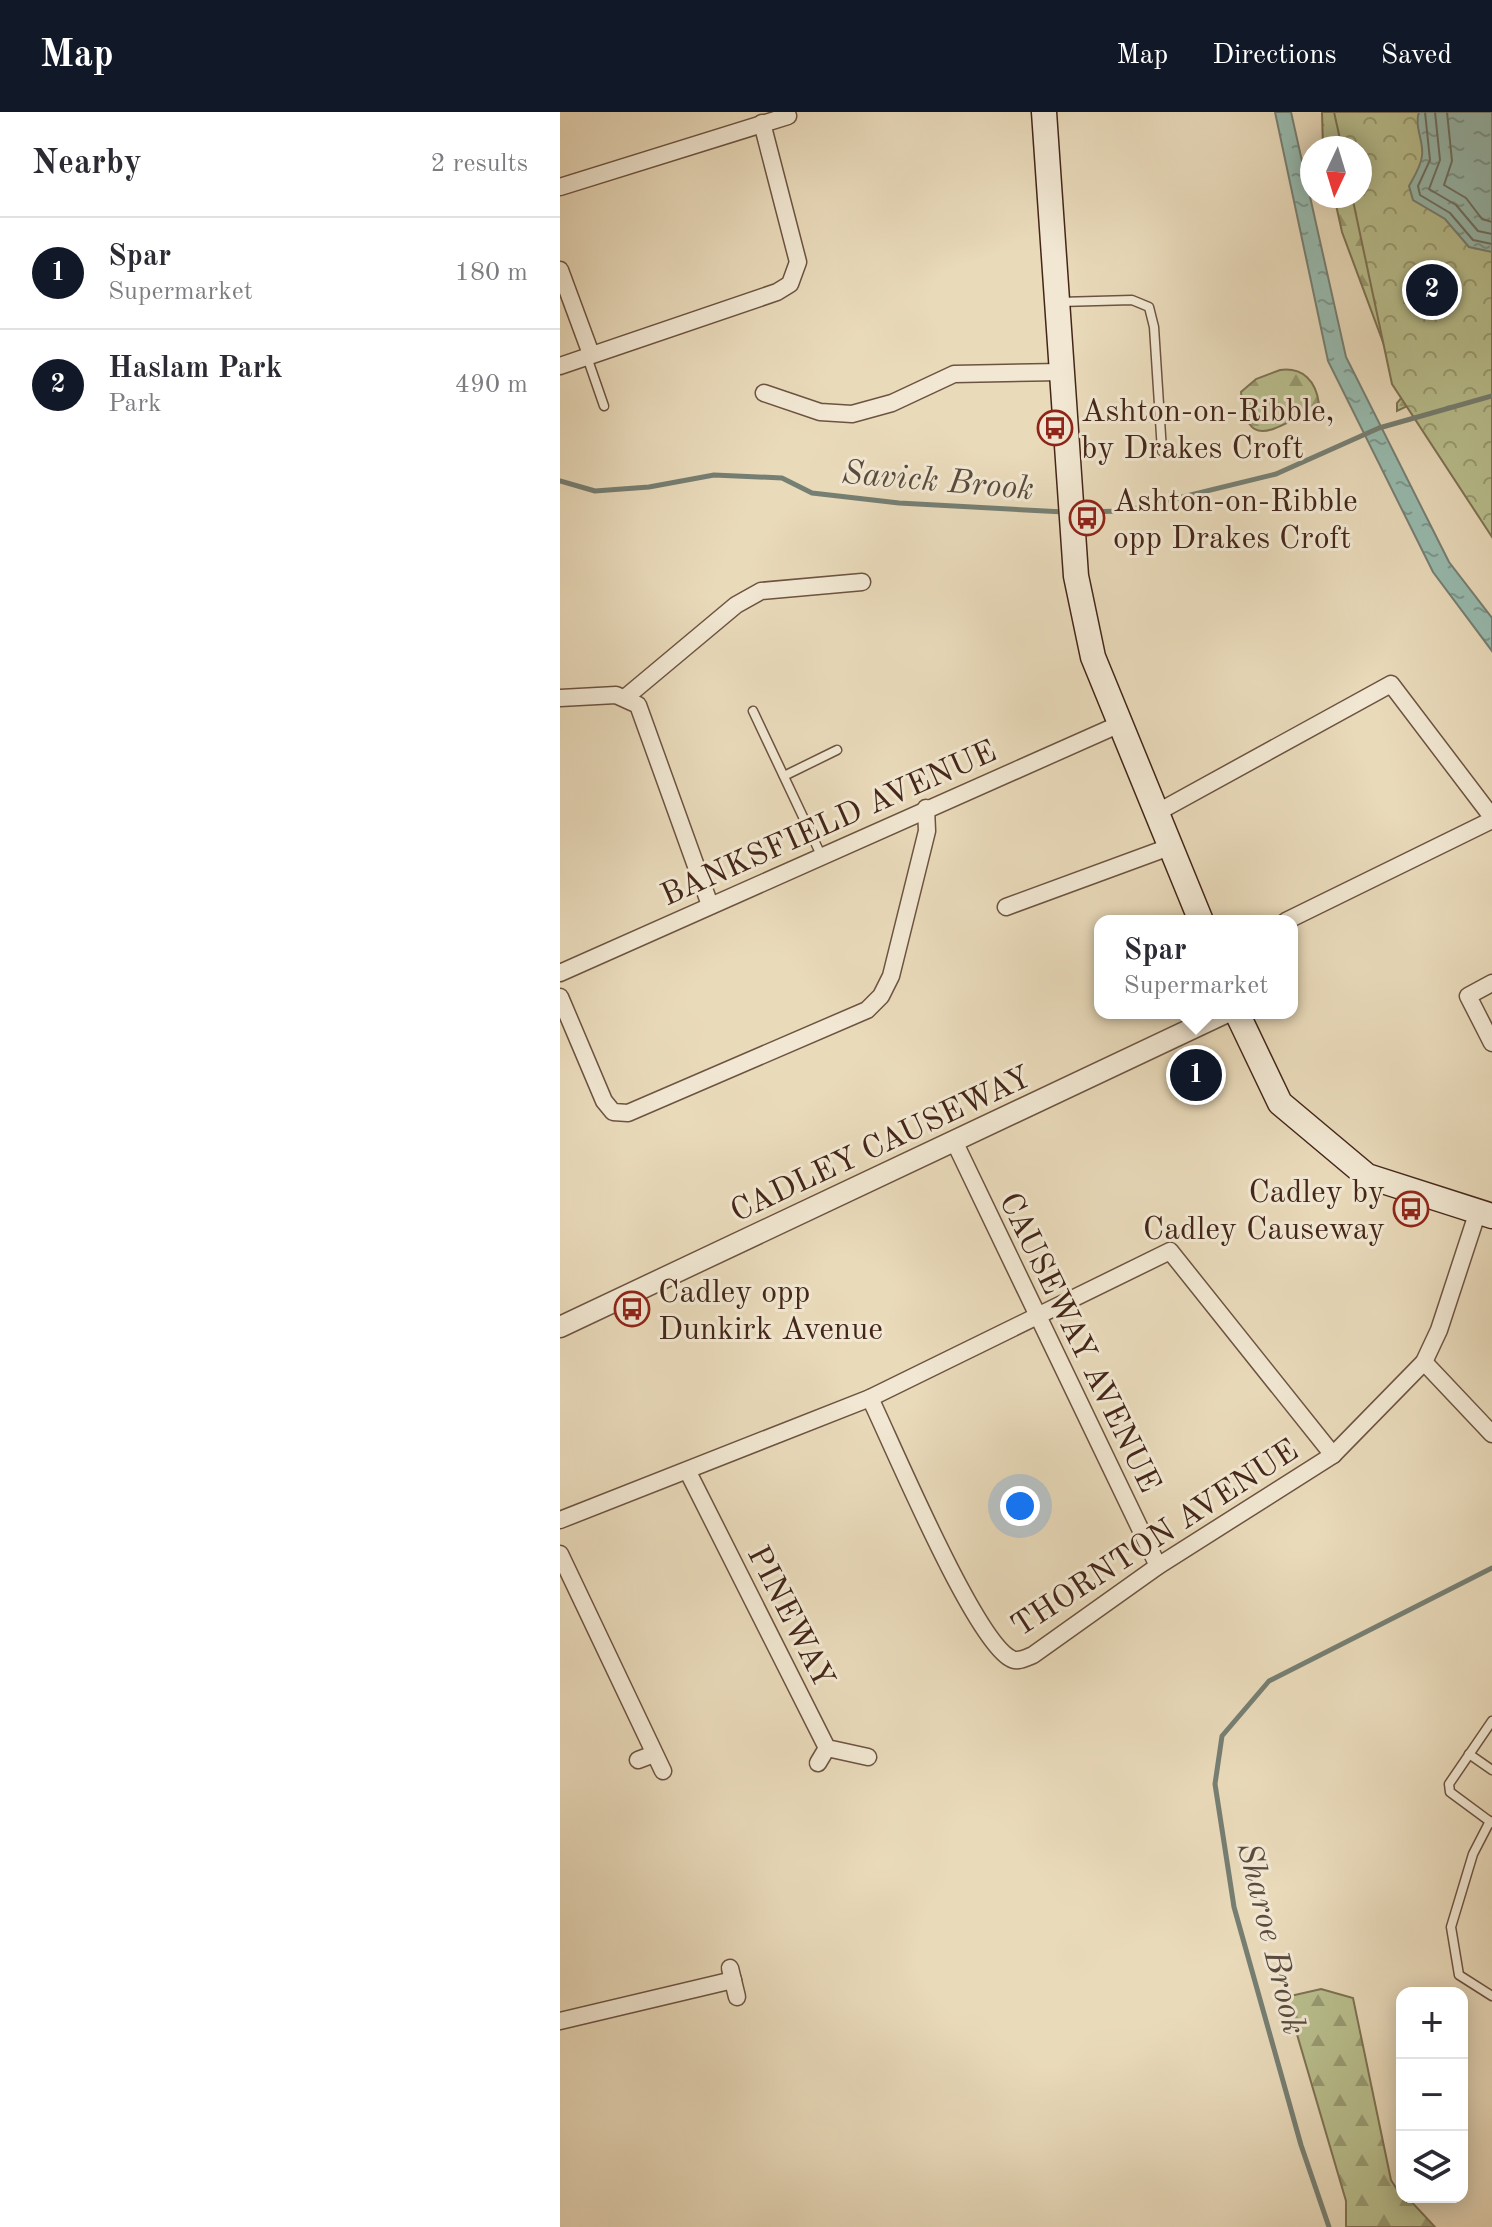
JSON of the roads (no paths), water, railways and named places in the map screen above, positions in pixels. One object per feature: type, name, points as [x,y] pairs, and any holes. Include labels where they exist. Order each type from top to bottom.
[{"type":"main road","points":[[1044,112],[1059,302],[1071,534],[1093,657],[1199,915]]},
{"type":"main road","points":[[1240,1019],[1280,1103],[1367,1176],[1485,1214]]},
{"type":"street","points":[[560,187],[788,116]]},
{"type":"street","points":[[560,366],[777,292],[790,284],[798,262],[762,123]]},
{"type":"street","points":[[560,270],[589,355]]},
{"type":"street","points":[[764,393],[820,412],[852,414],[892,403],[954,374],[1062,372]]},
{"type":"street","points":[[626,697],[736,605],[761,591],[862,582]]},
{"type":"street","points":[[1158,812],[1391,684],[1492,818],[1298,915]]},
{"type":"street","points":[[560,698],[626,697],[638,705],[710,905]]},
{"type":"street","name":"BANKSFIELD AVENUE","points":[[560,973],[1120,724]]},
{"type":"street","points":[[560,997],[604,1101],[613,1112],[628,1113],[867,1010],[881,996],[891,976],[927,831],[926,808]]},
{"type":"street","points":[[1006,907],[1172,846]]},
{"type":"street","points":[[1492,983],[1468,996],[1492,1043]]},
{"type":"street","name":"CADLEY CAUSEWAY","points":[[560,1327],[1213,1019]]},
{"type":"street","name":"CAUSEWAY AVENUE","points":[[955,1143],[1158,1566]]},
{"type":"street","name":"THORNTON AVENUE","points":[[870,1398],[972,1611],[1009,1658],[1020,1661],[1033,1655],[1158,1566],[1333,1455],[1424,1362],[1485,1214]]},
{"type":"street","points":[[560,1520],[870,1398],[1170,1251],[1333,1455]]},
{"type":"street","points":[[1424,1362],[1492,1434]]},
{"type":"street","name":"PINEWAY","points":[[688,1472],[827,1748]]},
{"type":"street","points":[[560,1554],[663,1771]]},
{"type":"street","points":[[818,1763],[827,1748],[868,1757]]},
{"type":"street","points":[[638,1760],[654,1754]]},
{"type":"street","points":[[560,2021],[731,1974],[737,1997]]},
{"type":"lane","points":[[1059,302],[1132,300],[1149,307],[1154,327],[1162,451]]},
{"type":"lane","points":[[589,355],[604,406]]},
{"type":"lane","points":[[753,711],[821,855]]},
{"type":"lane","points":[[784,776],[837,750]]},
{"type":"lane","points":[[1492,1721],[1449,1784],[1450,1792],[1491,1822],[1473,1854],[1451,1927],[1459,1975],[1492,1996]]},
{"type":"lane","points":[[1469,1754],[1492,1770]]},
{"type":"water","points":[[1275,112],[1291,112],[1300,152],[1300,208],[1313,208],[1346,357],[1449,562],[1492,618],[1492,651],[1433,572],[1328,361]]},
{"type":"water","points":[[1419,112],[1492,112],[1492,252],[1469,247],[1445,219],[1413,200],[1409,186],[1422,156]]},
{"type":"waterway","name":"Savick Brook","points":[[1078,512],[1125,511],[1276,474],[1379,428],[1492,396]]},
{"type":"waterway","name":"Savick Brook","points":[[560,481],[595,491],[649,487],[714,475],[782,478],[812,493],[899,503],[1064,512]]},
{"type":"waterway","name":"Sharoe Brook","points":[[1329,2227],[1301,2145],[1234,1907],[1215,1784],[1222,1736],[1269,1681],[1492,1568]]},
{"type":"place","name":"Haslam Park","points":[[1432,290]]},
{"type":"place","name":"Ashton-on-Ribble, by Drakes Croft","points":[[1055,428]]},
{"type":"place","name":"Ashton-on-Ribble opp Drakes Croft","points":[[1087,518]]},
{"type":"place","name":"Spar","points":[[1196,1075]]},
{"type":"place","name":"Cadley by Cadley Causeway","points":[[1411,1209]]},
{"type":"place","name":"Cadley opp Dunkirk Avenue","points":[[632,1309]]}]
